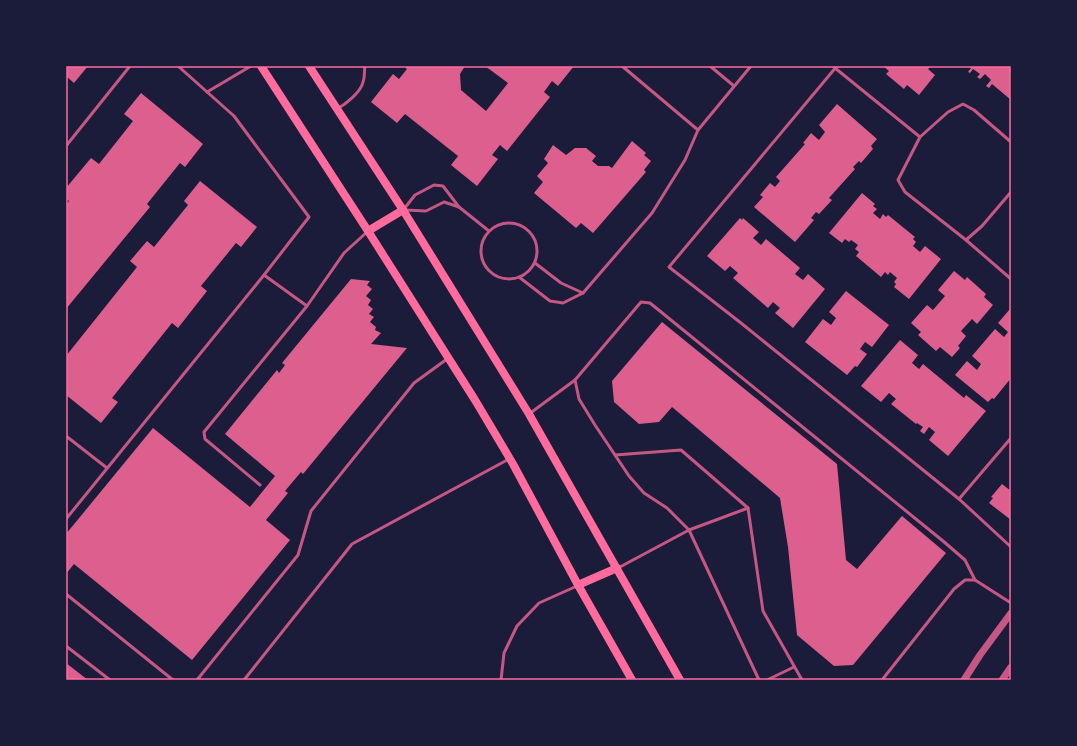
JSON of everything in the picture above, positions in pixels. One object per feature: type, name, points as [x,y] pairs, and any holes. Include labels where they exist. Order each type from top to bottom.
[{"type":"main road","points":[[261,66],[475,400],[510,458],[578,585],[632,680]]},
{"type":"main road","points":[[308,66],[403,210],[529,414],[680,680]]},
{"type":"main road","points":[[368,231],[403,210]]},
{"type":"main road","points":[[578,585],[617,568]]},
{"type":"street","points":[[964,680],[980,655],[1011,613]]},
{"type":"street","points":[[1002,680],[1011,667]]},
{"type":"lane","points":[[66,146],[130,66]]},
{"type":"lane","points":[[66,519],[264,275],[309,217],[234,116],[178,66]]},
{"type":"lane","points":[[207,92],[251,66]]},
{"type":"lane","points":[[337,109],[361,88],[365,66]]},
{"type":"lane","points":[[622,66],[698,130]]},
{"type":"lane","points":[[710,66],[734,86]]},
{"type":"lane","points":[[519,277],[550,301],[563,304],[583,292],[652,213],[685,160],[698,130],[751,66]]},
{"type":"lane","points":[[920,137],[836,67],[669,267],[741,323],[958,499],[1011,547]]},
{"type":"lane","points":[[1011,142],[974,110],[963,104],[948,112],[920,137],[898,180],[905,192],[966,240],[1011,279]]},
{"type":"lane","points":[[403,210],[415,195],[434,185],[443,186],[460,207],[489,231]]},
{"type":"lane","points":[[966,240],[982,226],[1011,192]]},
{"type":"lane","points":[[403,210],[426,211],[444,202],[460,207]]},
{"type":"lane","points":[[514,223],[522,226],[534,237],[537,245],[535,263],[530,270],[522,276],[513,279],[503,279],[494,276],[487,270],[482,261],[482,242],[489,231],[499,225],[514,223]]},
{"type":"lane","points":[[260,485],[205,439],[204,432],[307,306],[344,253],[368,231]]},
{"type":"lane","points":[[535,263],[561,283],[583,292]]},
{"type":"lane","points":[[264,275],[307,306]]},
{"type":"lane","points":[[529,414],[575,380],[641,302],[650,303],[943,541],[965,560],[975,580],[1011,603]]},
{"type":"lane","points":[[197,680],[298,555],[311,511],[414,383],[449,358]]},
{"type":"lane","points":[[575,380],[579,399],[595,426],[629,476],[644,493],[667,508],[690,530],[759,680]]},
{"type":"lane","points":[[66,436],[106,468]]},
{"type":"lane","points":[[958,499],[1011,438]]},
{"type":"lane","points":[[616,455],[681,450],[748,508],[763,611],[802,680]]},
{"type":"lane","points":[[244,680],[352,544],[510,458]]},
{"type":"lane","points":[[617,568],[690,530],[748,508]]},
{"type":"lane","points":[[882,680],[954,589],[965,580],[975,580]]},
{"type":"lane","points":[[501,680],[504,653],[517,626],[538,604],[578,585]]},
{"type":"lane","points":[[66,594],[173,680]]},
{"type":"lane","points":[[66,646],[110,680]]},
{"type":"lane","points":[[767,680],[794,666]]},
{"type":"building","points":[[66,66],[88,66],[74,83],[66,76]]},
{"type":"building","points":[[403,66],[465,66],[460,74],[461,90],[486,111],[508,83],[485,66],[574,66],[558,86],[552,81],[544,92],[550,97],[507,151],[500,145],[492,155],[498,159],[477,186],[451,165],[458,156],[405,114],[397,123],[371,102],[393,74],[399,79],[407,69]]},
{"type":"building","points":[[883,66],[931,66],[928,69],[935,75],[919,95],[907,85],[904,89],[886,74],[889,71]]},
{"type":"building","points":[[969,66],[1011,66],[1011,100],[992,84],[989,88],[986,86],[991,80],[985,74],[980,79],[977,77],[980,74],[973,69],[970,73],[968,72],[971,68]]},
{"type":"building","points":[[141,93],[203,144],[185,167],[180,163],[147,204],[150,207],[66,309],[66,205],[69,201],[66,198],[66,188],[91,158],[99,164],[133,121],[124,114]]},
{"type":"building","points":[[837,104],[877,139],[871,146],[873,149],[861,163],[859,161],[853,167],[855,169],[829,198],[832,200],[819,214],[816,212],[811,218],[814,220],[795,242],[754,207],[763,197],[760,195],[770,183],[775,187],[780,181],[776,177],[805,144],[803,143],[811,133],[819,140],[825,132],[819,125]]},
{"type":"building","points":[[632,141],[646,153],[644,155],[651,161],[644,170],[646,172],[593,233],[581,223],[576,228],[534,193],[543,182],[537,176],[548,163],[544,159],[553,145],[566,155],[575,148],[586,148],[596,156],[592,161],[598,166],[609,166],[612,168]]},
{"type":"building","points":[[200,181],[257,227],[241,247],[236,243],[201,286],[207,291],[178,328],[172,323],[112,398],[118,402],[101,423],[66,395],[66,356],[137,267],[130,261],[147,241],[154,247],[188,205],[184,201]]},
{"type":"building","points":[[862,193],[875,204],[873,206],[877,209],[873,213],[880,219],[883,214],[886,217],[888,215],[915,237],[913,239],[916,242],[913,246],[920,252],[925,246],[941,259],[909,299],[894,287],[896,284],[894,282],[897,278],[890,272],[888,275],[885,272],[881,277],[856,256],[859,252],[855,249],[858,245],[851,240],[849,242],[845,239],[842,243],[829,233]]},
{"type":"building","points":[[740,218],[742,220],[743,218],[759,232],[753,238],[761,245],[766,239],[800,268],[795,274],[803,280],[808,274],[825,289],[793,328],[775,313],[780,308],[773,302],[768,308],[733,278],[738,273],[730,266],[725,271],[707,256]]},
{"type":"building","points":[[954,271],[965,280],[967,277],[986,294],[984,297],[993,305],[977,324],[972,319],[961,331],[966,336],[958,346],[960,348],[952,357],[940,347],[936,351],[918,335],[921,332],[911,323],[927,305],[933,310],[945,296],[938,290]]},
{"type":"building","points":[[351,279],[370,281],[367,285],[372,289],[366,296],[371,300],[368,305],[373,309],[369,314],[374,317],[370,322],[376,327],[375,330],[381,333],[371,344],[407,348],[303,474],[301,472],[285,491],[288,493],[266,520],[290,540],[192,660],[74,564],[66,574],[66,534],[153,428],[250,507],[275,476],[225,434],[277,370],[279,373],[285,365],[282,363]]},
{"type":"building","points":[[846,291],[889,325],[872,347],[865,342],[860,349],[867,354],[857,367],[855,366],[847,375],[805,342],[823,319],[831,325],[836,318],[829,312]]},
{"type":"building","points":[[1010,309],[1011,378],[994,399],[992,398],[988,402],[955,375],[967,361],[977,370],[981,364],[972,356],[995,329],[1004,337],[1008,332],[998,323]]},
{"type":"building","points":[[662,322],[837,464],[846,560],[857,569],[902,516],[946,553],[853,665],[834,666],[797,635],[788,547],[780,498],[672,407],[659,422],[639,424],[614,402],[612,381]]},
{"type":"building","points":[[900,340],[918,355],[912,363],[919,369],[923,364],[964,398],[966,395],[986,411],[948,456],[929,440],[935,432],[929,427],[924,434],[920,431],[923,427],[917,423],[916,424],[891,404],[896,399],[889,393],[881,402],[861,386]]},
{"type":"building","points":[[1002,484],[1011,491],[1011,520],[989,503],[993,498],[991,497]]},
{"type":"building","points":[[66,663],[88,680],[66,680]]}]
